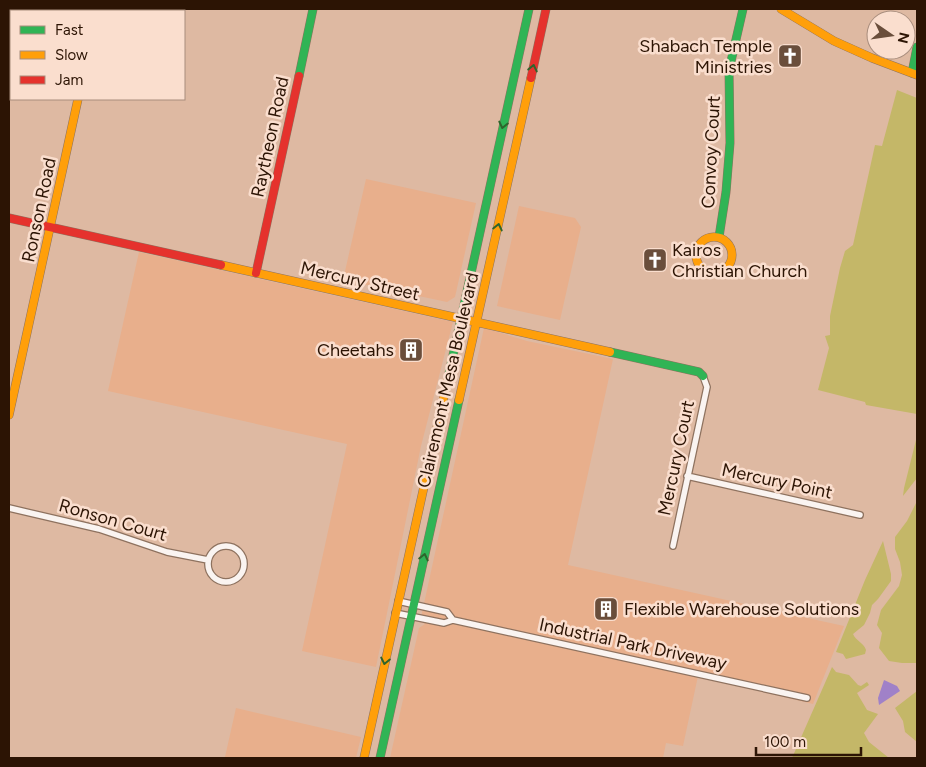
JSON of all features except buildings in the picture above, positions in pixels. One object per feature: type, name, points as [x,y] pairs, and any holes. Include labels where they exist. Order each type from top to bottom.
[{"type":"main road","name":"Raytheon Road","points":[[256,273],[313,9]]},
{"type":"main road","name":"Clairemont Mesa Boulevard","points":[[364,758],[529,9]]},
{"type":"main road","name":"Clairemont Mesa Boulevard","points":[[380,758],[546,9]]},
{"type":"main road","name":"Convoy Court","points":[[719,237],[726,192],[730,143],[729,70],[743,9]]},
{"type":"main road","points":[[781,9],[834,41],[915,74],[917,47]]},
{"type":"main road","name":"Ronson Road","points":[[9,415],[78,100]]},
{"type":"main road","name":"Mercury Street","points":[[9,218],[699,372],[703,376]]},
{"type":"main road","points":[[714,236],[719,237],[729,244],[731,260],[725,269],[720,272],[708,272],[699,265],[696,259],[698,247],[705,239],[714,236]]},
{"type":"street","name":"Mercury Court","points":[[673,546],[707,387],[703,376]]},
{"type":"street","name":"Mercury Point","points":[[687,476],[860,515]]},
{"type":"street","name":"Ronson Court","points":[[9,508],[99,529],[167,552],[208,560]]},
{"type":"street","points":[[223,546],[232,547],[241,555],[243,568],[236,578],[229,582],[220,581],[210,573],[208,560],[215,550],[223,546]]},
{"type":"street","name":"Industrial Park Driveway","points":[[398,601],[447,612],[453,620]]},
{"type":"street","name":"Industrial Park Driveway","points":[[396,613],[444,624],[453,620],[807,698]]},
{"type":"shaded area","points":[[897,90],[917,98],[917,414],[866,405],[865,402],[818,390],[829,348],[825,336],[830,335],[830,316],[840,268],[845,251],[853,245],[875,145],[882,146]]},
{"type":"shaded area","points":[[366,179],[476,203],[455,297],[447,302],[343,280]]},
{"type":"shaded area","points":[[519,206],[575,218],[581,227],[560,320],[497,306]]},
{"type":"shaded area","points":[[139,252],[453,322],[421,446],[376,667],[302,651],[347,444],[108,391]]},
{"type":"shaded area","points":[[484,328],[527,341],[613,359],[568,565],[844,626],[813,704],[698,676],[683,746],[666,743],[663,758],[390,758],[419,628],[425,624],[420,622]]},
{"type":"shaded area","points":[[917,436],[917,478],[903,496],[904,488]]},
{"type":"shaded area","points":[[917,501],[917,663],[902,663],[889,661],[879,648],[882,633],[877,625],[881,610],[899,586],[902,575],[895,549],[895,537],[907,521]]},
{"type":"shaded area","points":[[883,541],[891,581],[872,605],[864,625],[853,634],[865,648],[865,654],[846,659],[843,654],[836,652]]},
{"type":"shaded area","points":[[832,667],[836,672],[849,675],[858,685],[861,686],[867,682],[869,685],[857,693],[867,710],[878,714],[864,733],[869,742],[889,758],[792,758]]},
{"type":"shaded area","points":[[884,680],[897,686],[900,691],[879,705],[878,698]]},
{"type":"shaded area","points":[[917,691],[917,742],[905,732],[903,721],[895,708]]},
{"type":"shaded area","points":[[236,708],[361,737],[356,758],[225,757]]},
{"type":"traffic: fast","points":[[299,76],[313,9]]},
{"type":"traffic: fast","points":[[448,378],[529,9]]},
{"type":"traffic: fast","points":[[719,237],[726,192],[730,143],[729,70],[743,9]]},
{"type":"traffic: fast","points":[[912,73],[917,47]]},
{"type":"traffic: fast","points":[[610,352],[699,372],[703,376]]},
{"type":"traffic: fast","points":[[380,758],[459,400]]},
{"type":"traffic: slow","points":[[781,9],[834,41],[917,75]]},
{"type":"traffic: slow","points":[[459,400],[531,78]]},
{"type":"traffic: slow","points":[[9,415],[78,100]]},
{"type":"traffic: slow","points":[[714,237],[721,238],[727,242],[731,248],[732,255],[731,262],[727,268],[721,272],[714,273],[707,272],[701,268],[697,262],[696,255],[697,248],[701,242],[707,238],[714,237]]},
{"type":"traffic: slow","points":[[221,265],[610,352]]},
{"type":"traffic: slow","points":[[364,758],[448,378]]},
{"type":"traffic: jam","points":[[531,78],[546,9]]},
{"type":"traffic: jam","points":[[256,273],[299,76]]},
{"type":"traffic: jam","points":[[9,218],[221,265]]},
{"type":"place","name":"Shabach Temple Ministries","points":[[790,56]]},
{"type":"place","name":"Kairos Christian Church","points":[[655,260]]},
{"type":"place","name":"Cheetahs","points":[[411,350]]},
{"type":"place","name":"Flexible Warehouse Solutions","points":[[606,609]]}]
